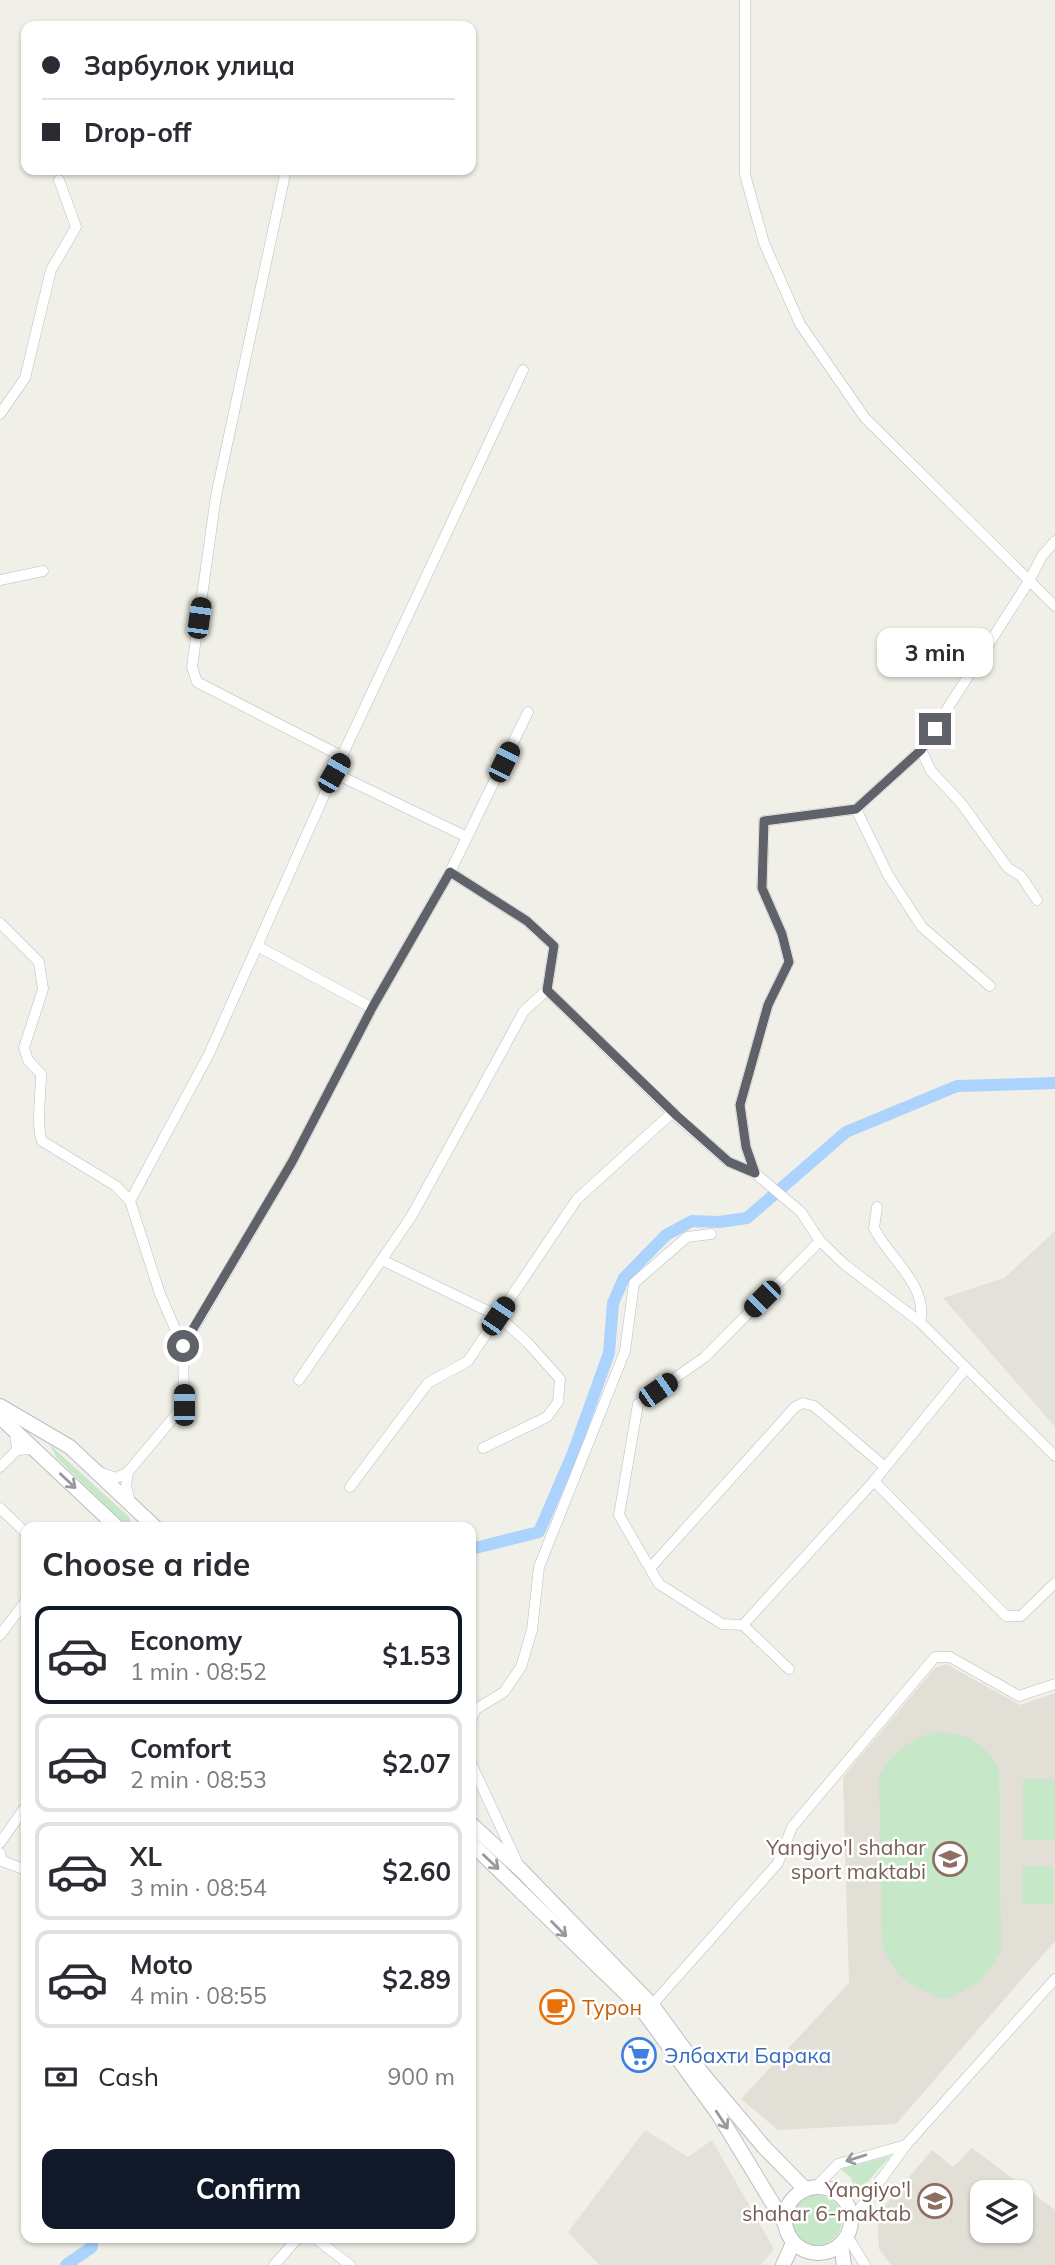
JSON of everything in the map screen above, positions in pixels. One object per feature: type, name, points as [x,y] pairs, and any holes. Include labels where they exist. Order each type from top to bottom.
[{"type":"main road","points":[[0,1406],[52,1436],[98,1472],[131,1502],[143,1521]]},
{"type":"main road","points":[[0,1417],[112,1522]]},
{"type":"main road","points":[[33,1449],[33,1440],[37,1435],[52,1436]]},
{"type":"main road","points":[[476,1830],[641,2008],[719,2115],[784,2222],[793,2243],[811,2259],[833,2250],[844,2240]]},
{"type":"main road","points":[[476,1847],[516,1875],[652,2005],[701,2072],[764,2147],[811,2188],[836,2193],[849,2210],[851,2221],[844,2240],[844,2265]]},
{"type":"main road","points":[[784,2222],[790,2202],[811,2188]]},
{"type":"main road","points":[[783,2265],[793,2243]]},
{"type":"street","points":[[745,0],[745,175],[764,243],[800,324],[865,418],[1055,606]]},
{"type":"street","points":[[285,175],[216,496],[192,667],[197,682],[343,757]]},
{"type":"street","points":[[0,414],[25,378],[51,270],[76,227],[59,180]]},
{"type":"street","points":[[130,1201],[209,1054],[259,947],[334,773],[523,370]]},
{"type":"street","points":[[755,1173],[746,1147],[740,1105],[768,1005],[789,962],[782,934],[762,888],[764,821],[856,809],[921,750],[1029,581],[1042,556],[1055,541]]},
{"type":"street","points":[[0,580],[43,571]]},
{"type":"street","points":[[183,1346],[292,1162],[372,1008],[450,872],[528,712]]},
{"type":"street","points":[[921,750],[931,771],[961,803],[1008,869],[1021,876],[1037,900]]},
{"type":"street","points":[[334,773],[467,837]]},
{"type":"street","points":[[856,809],[888,875],[922,927],[990,986]]},
{"type":"street","points":[[299,1380],[411,1217],[524,1010],[547,990],[554,946],[527,921],[450,872]]},
{"type":"street","points":[[0,923],[39,962],[43,989],[24,1048],[28,1060],[41,1074],[42,1103],[38,1133],[42,1142],[116,1186],[130,1201],[160,1294],[183,1346],[184,1405],[128,1472],[116,1478],[98,1472]]},
{"type":"street","points":[[259,947],[372,1008]]},
{"type":"street","points":[[547,990],[673,1112],[729,1162],[755,1173],[800,1212],[820,1241],[844,1264],[920,1322],[1055,1456]]},
{"type":"street","points":[[350,1487],[428,1383],[468,1361],[577,1199],[673,1112]]},
{"type":"street","points":[[877,1207],[874,1228],[908,1275],[920,1300],[920,1322]]},
{"type":"street","points":[[476,1709],[503,1692],[521,1667],[532,1630],[539,1567],[625,1351],[634,1283],[687,1237],[711,1234]]},
{"type":"street","points":[[789,1668],[743,1625],[722,1624],[659,1584],[619,1515],[638,1404],[705,1357],[820,1241]]},
{"type":"street","points":[[382,1260],[498,1316],[527,1342],[560,1379],[558,1402],[547,1417],[484,1448]]},
{"type":"street","points":[[743,1625],[874,1481],[966,1368]]},
{"type":"street","points":[[651,1567],[794,1407],[803,1403],[814,1406],[885,1468]]},
{"type":"street","points":[[15,1432],[17,1450]]},
{"type":"street","points":[[0,1467],[17,1450],[33,1449]]},
{"type":"street","points":[[128,1472],[126,1486],[131,1502]]},
{"type":"street","points":[[874,1481],[1006,1616],[1021,1616],[1055,1583]]},
{"type":"street","points":[[0,1508],[21,1527]]},
{"type":"street","points":[[0,1635],[21,1608]]},
{"type":"street","points":[[652,2005],[778,1863],[792,1826],[935,1657],[950,1657],[1019,1696],[1055,1684]]},
{"type":"street","points":[[476,1775],[516,1875]]},
{"type":"street","points":[[0,1843],[21,1813]]},
{"type":"street","points":[[0,1853],[2,1861],[21,1868]]},
{"type":"street","points":[[851,2221],[906,2145],[1055,1979]]},
{"type":"street","points":[[811,2188],[838,2164],[906,2145]]},
{"type":"street","points":[[844,2240],[864,2265]]},
{"type":"street","points":[[274,2265],[294,2243]]},
{"type":"street","points":[[321,2243],[350,2265]]},
{"type":"shaded area","points":[[1055,1231],[1055,1427],[943,1298],[1004,1278]]},
{"type":"shaded area","name":"Yangiyo'l shahar sport maktabi","points":[[946,1664],[1020,1705],[1055,1693],[1055,1941],[896,2124],[778,2130],[741,2099],[849,1983],[843,1777],[935,1668]]},
{"type":"shaded area","points":[[645,2130],[688,2157],[712,2140],[774,2249],[761,2265],[599,2265],[568,2232]]},
{"type":"shaded area","name":"Yangiyo'l shahar 6-maktab","points":[[972,2148],[1015,2180],[970,2180],[970,2243],[1033,2243],[1033,2194],[1055,2210],[1055,2265],[891,2265],[879,2249],[877,2215],[932,2150],[953,2167]]},
{"type":"green space","points":[[50,1445],[129,1517],[131,1522],[123,1522],[56,1457]]},
{"type":"green space","points":[[935,1732],[946,1732],[973,1740],[987,1752],[999,1769],[1001,1952],[980,1982],[952,1997],[941,1998],[911,1985],[898,1974],[882,1946],[879,1776],[902,1748]]},
{"type":"green space","points":[[1023,1779],[1055,1779],[1055,1840],[1023,1840]]},
{"type":"green space","points":[[1053,1866],[1054,1903],[1023,1904],[1022,1867]]},
{"type":"green space","points":[[890,2156],[857,2194],[851,2178],[841,2169]]},
{"type":"green space","points":[[807,2196],[827,2196],[841,2210],[841,2230],[827,2244],[807,2244],[793,2230],[793,2210]]},
{"type":"waterway","points":[[476,1548],[539,1532],[573,1453],[609,1353],[613,1303],[624,1278],[666,1235],[692,1221],[719,1222],[747,1218],[846,1132],[957,1086],[1055,1083]]},
{"type":"waterway","points":[[66,2265],[92,2247],[92,2243]]},
{"type":"place","name":"Yangiyo'l shahar sport maktabi","points":[[950,1859]]},
{"type":"place","name":"Турон","points":[[557,2007]]},
{"type":"place","name":"Элбахти Барака","points":[[639,2055]]},
{"type":"place","name":"Yangiyo'l shahar 6-maktab","points":[[935,2201]]},
{"type":"route","points":[[183,1346],[292,1162],[372,1008],[450,872],[527,921],[554,946],[547,990],[677,1116],[729,1162],[755,1173],[746,1147],[740,1105],[768,1005],[789,962],[782,934],[762,888],[764,821],[856,809],[921,750],[935,729]]}]
